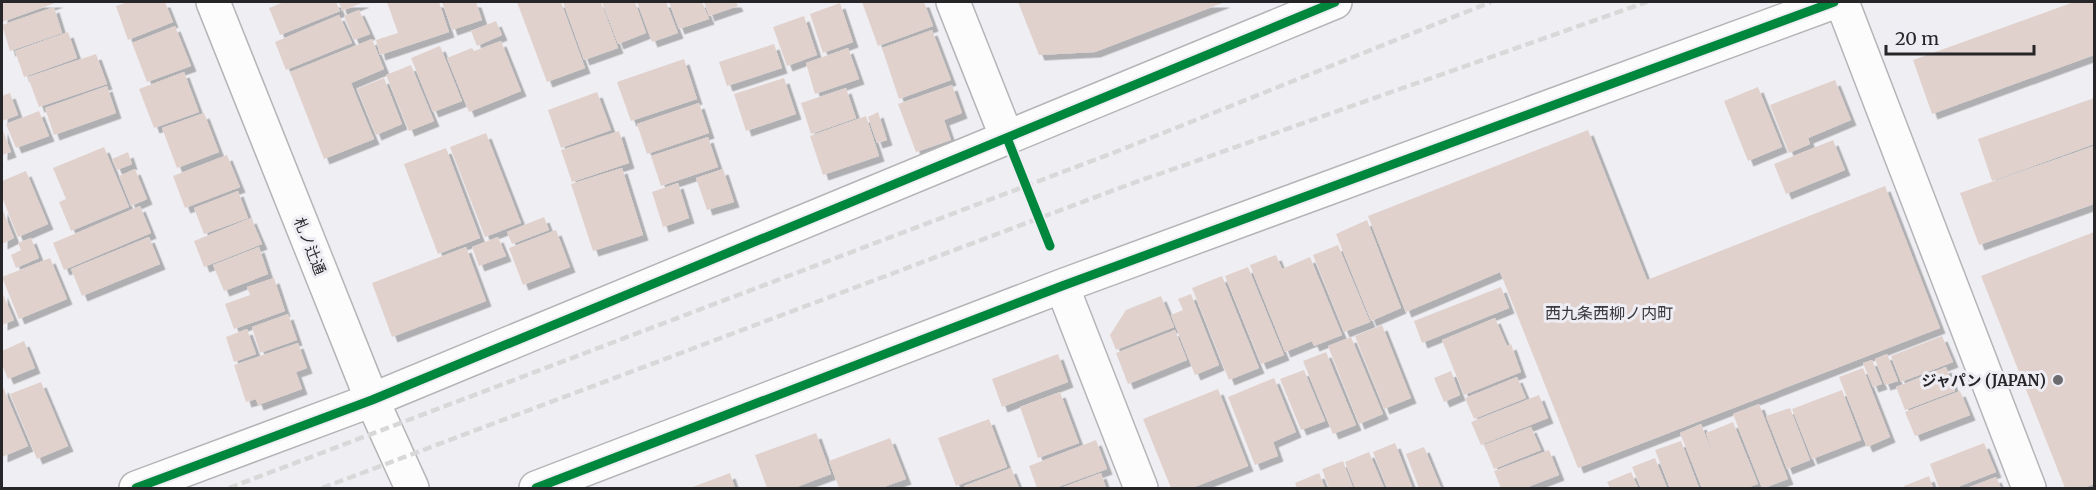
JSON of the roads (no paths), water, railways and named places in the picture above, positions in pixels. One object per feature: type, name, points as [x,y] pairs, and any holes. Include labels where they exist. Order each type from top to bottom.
[{"type":"street","name":"札ノ辻通","points":[[213,2],[372,400],[412,489]]},
{"type":"street","points":[[953,2],[1007,138]]},
{"type":"street","points":[[136,489],[372,400],[1335,2]]},
{"type":"street","points":[[536,489],[1062,286],[1834,2]]},
{"type":"street","points":[[1842,2],[2029,489]]},
{"type":"street","points":[[1062,286],[1141,489]]},
{"type":"railway","points":[[229,488],[1118,151],[1491,2]]},
{"type":"railway","points":[[322,488],[1125,186],[1647,2]]},
{"type":"place","name":"ジャパン (JAPAN)","points":[[2058,380]]},
{"type":"district","name":"西九条西柳ノ内町","points":[[1609,313]]}]
